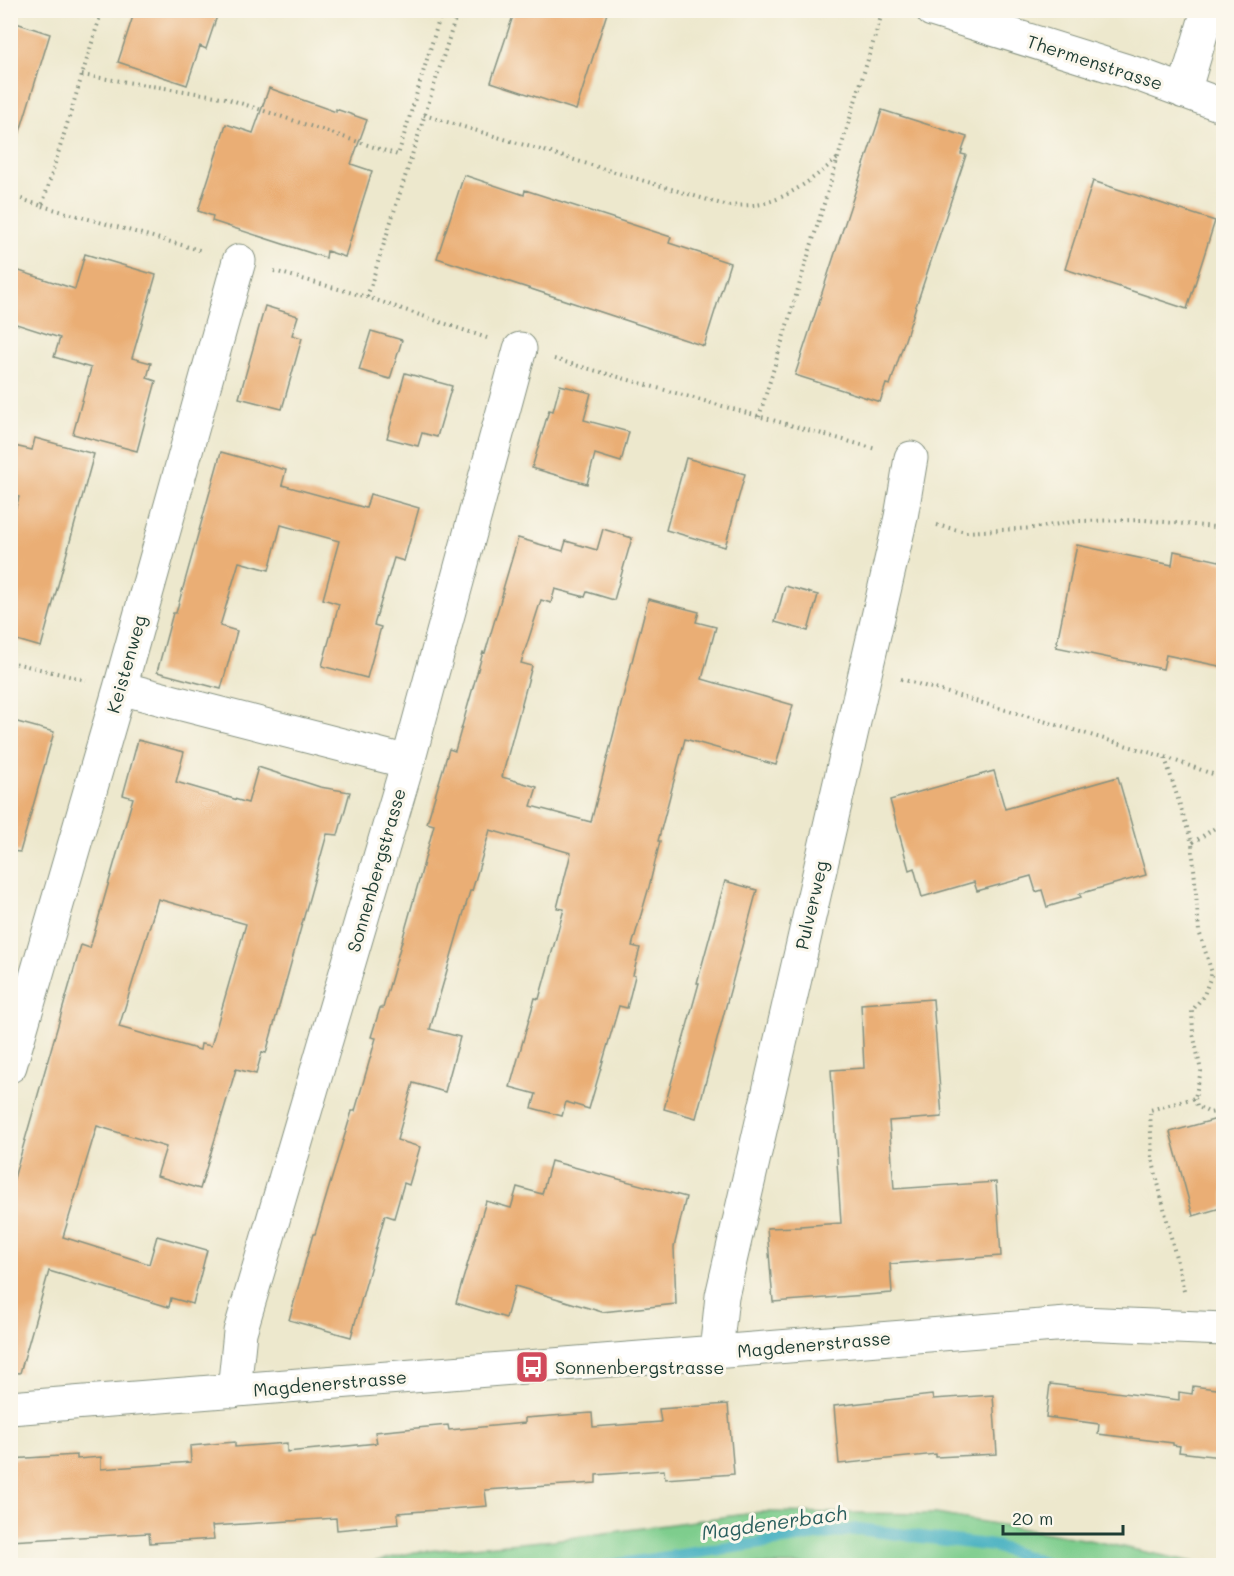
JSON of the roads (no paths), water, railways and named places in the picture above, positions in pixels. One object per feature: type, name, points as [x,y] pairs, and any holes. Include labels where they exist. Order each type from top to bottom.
[{"type":"street","name":"Thermenstrasse","points":[[932,10],[1140,75],[1224,106]]},
{"type":"street","points":[[1185,92],[1208,10]]},
{"type":"street","name":"Keistenweg","points":[[10,1066],[120,688],[239,261]]},
{"type":"street","name":"Sonnenbergstrasse","points":[[234,1391],[240,1332],[408,762],[520,349]]},
{"type":"street","name":"Pulverweg","points":[[716,1352],[724,1284],[901,517],[911,458]]},
{"type":"street","points":[[120,688],[408,762]]},
{"type":"street","name":"Magdenerstrasse","points":[[10,1408],[1080,1323],[1208,1328]]},
{"type":"waterway","name":"Magdenerbach","points":[[606,1566],[858,1529],[994,1546],[1052,1566]]},
{"type":"place","name":"Sonnenbergstrasse","points":[[532,1367]]}]
